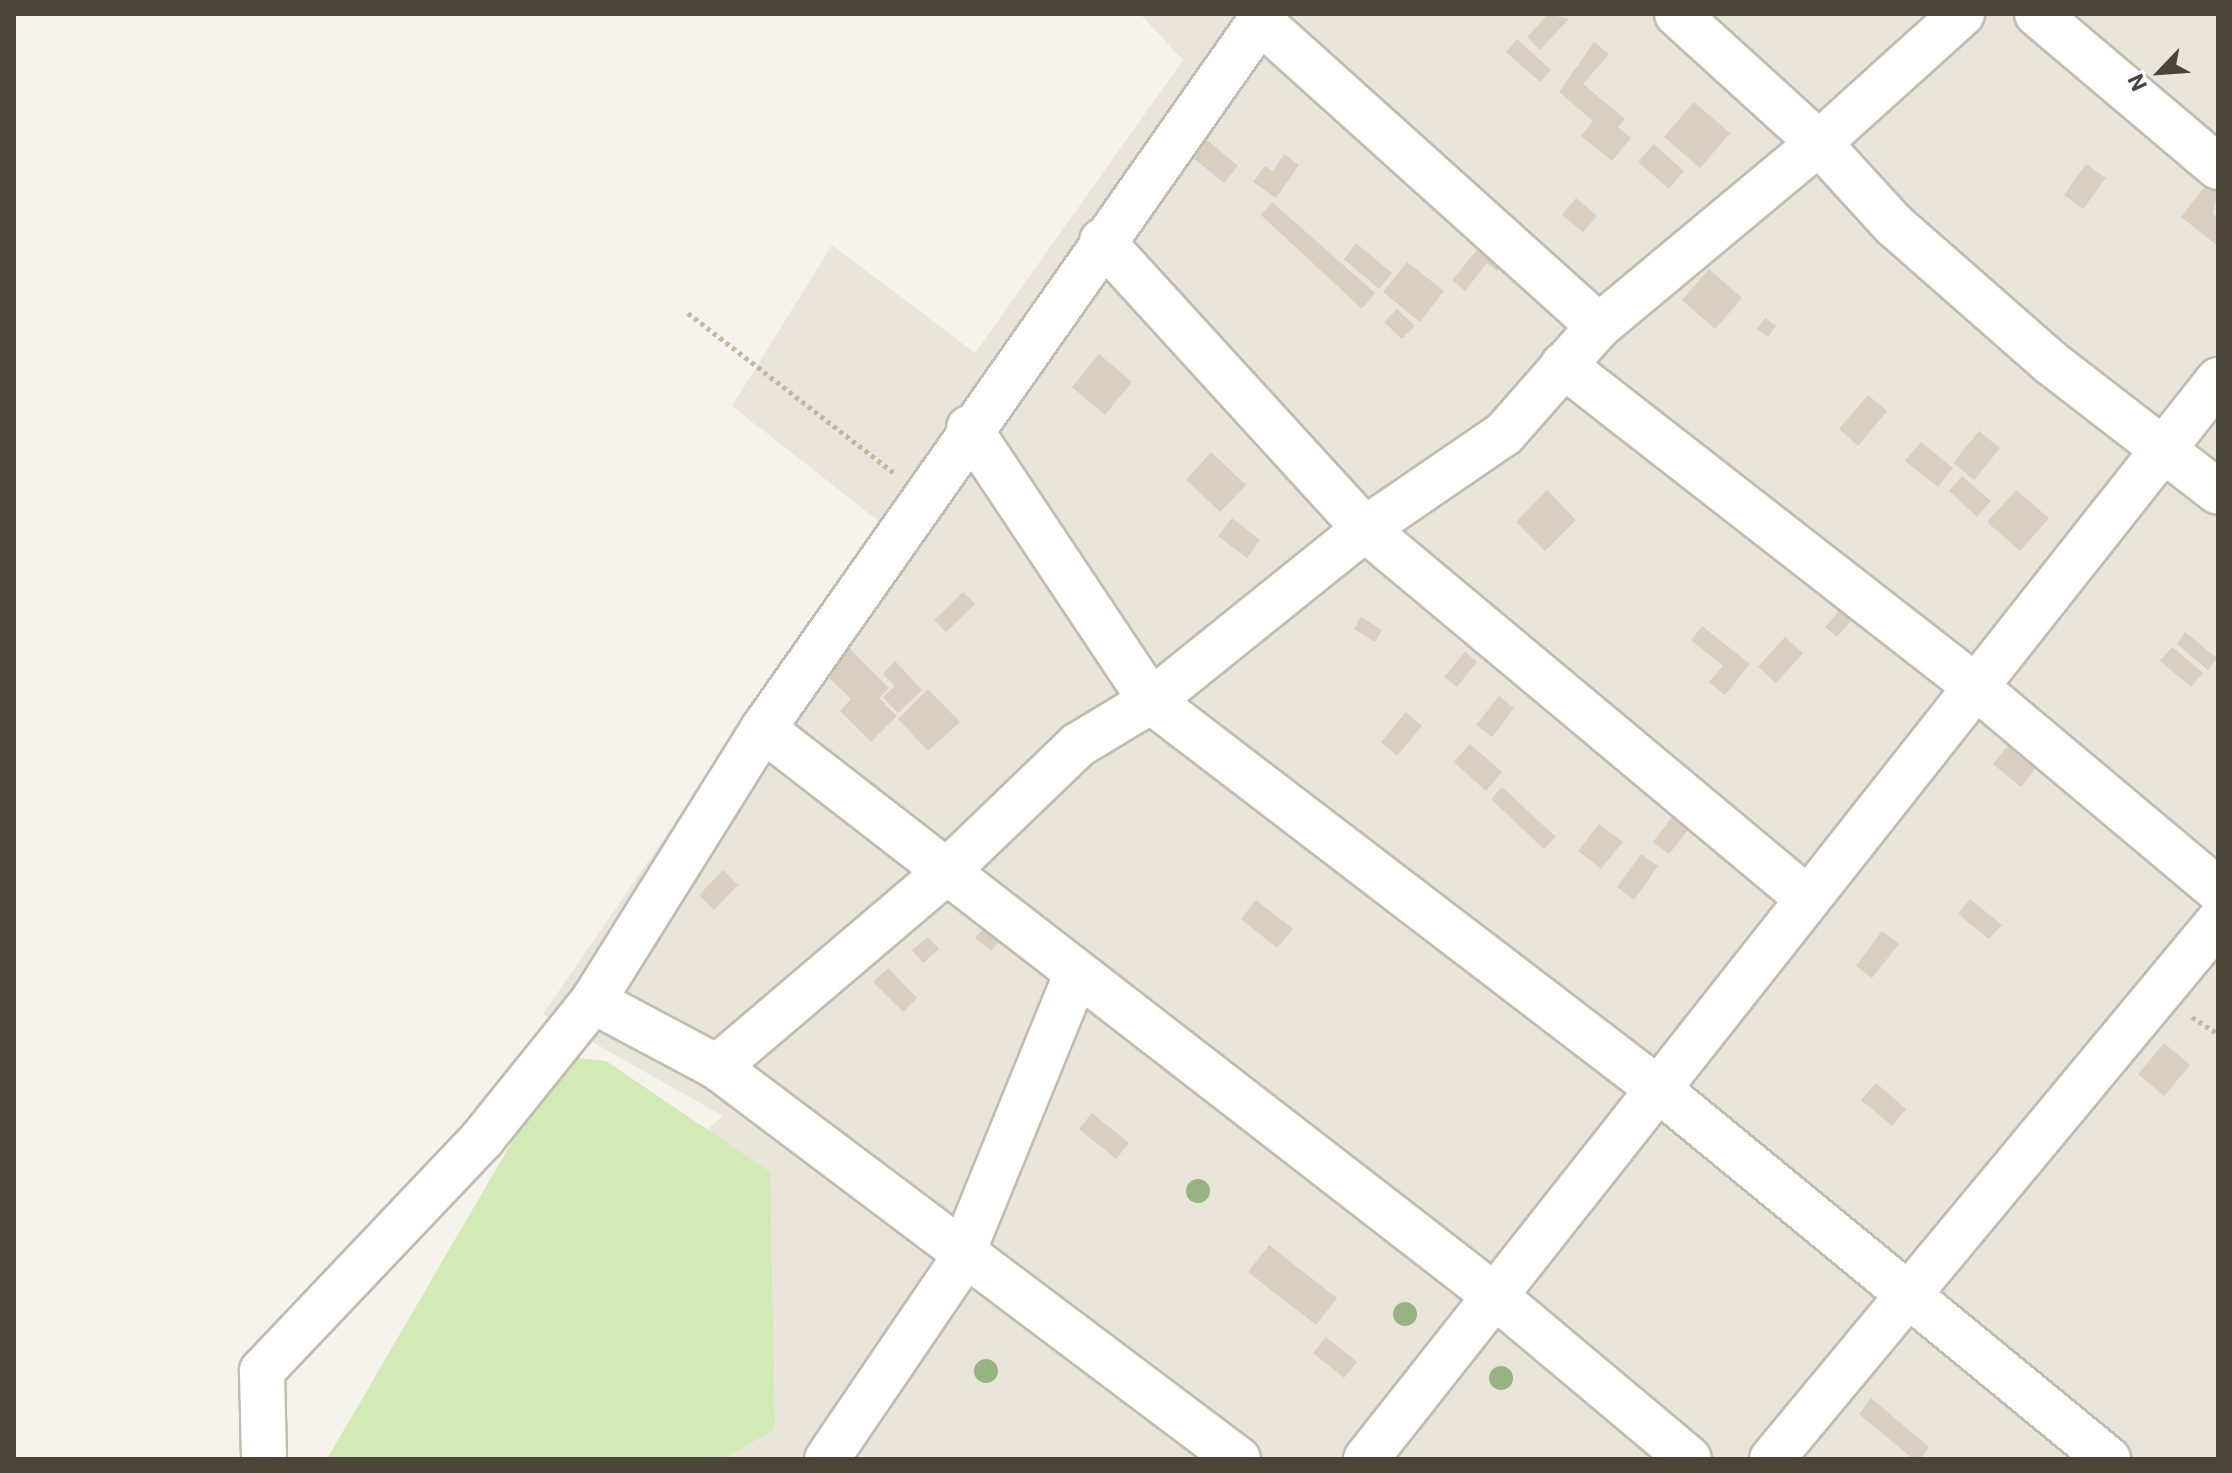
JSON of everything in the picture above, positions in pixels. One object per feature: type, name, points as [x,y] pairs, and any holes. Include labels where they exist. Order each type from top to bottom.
[{"type":"street","points":[[1677,14],[1819,143],[1894,225],[2161,453],[2218,492]]},
{"type":"street","points":[[717,1067],[946,872],[1078,745],[1151,701],[1365,529],[1504,434],[1599,326],[1819,143],[1962,14]]},
{"type":"street","points":[[2037,14],[2218,167]]},
{"type":"street","points":[[264,1459],[262,1371],[482,1139],[593,1001],[763,729],[969,428],[1262,17],[1599,326]]},
{"type":"street","points":[[1102,241],[1365,529],[1808,899]]},
{"type":"street","points":[[1563,365],[1976,687],[2218,890]]},
{"type":"street","points":[[1366,1459],[2218,380]]},
{"type":"street","points":[[969,428],[1151,701],[1658,1089],[2108,1459]]},
{"type":"street","points":[[763,729],[1495,1296],[1689,1459]]},
{"type":"street","points":[[1772,1459],[1911,1296],[2218,922]]},
{"type":"street","points":[[827,1459],[965,1249],[1077,973]]},
{"type":"street","points":[[593,1001],[717,1067],[965,1249],[1238,1459]]},
{"type":"path","points":[[688,313],[923,495]]},
{"type":"shaded area","points":[[1140,14],[2218,14],[2218,1459],[463,1459],[391,1401],[723,1116],[543,1014],[881,523],[732,406],[832,245],[975,353],[1183,60]]},
{"type":"green space","points":[[562,1056],[606,1061],[770,1172],[775,1429],[723,1459],[327,1459]]},
{"type":"building","points":[[1548,14],[1569,19],[1540,50],[1527,37]]},
{"type":"building","points":[[1517,39],[1551,70],[1540,82],[1506,52]]},
{"type":"building","points":[[1594,42],[1609,54],[1583,84],[1625,119],[1618,127],[1631,138],[1612,161],[1581,136],[1593,121],[1559,92]]},
{"type":"building","points":[[1694,102],[1730,133],[1700,168],[1664,137]]},
{"type":"building","points":[[1201,135],[1238,166],[1224,183],[1186,152]]},
{"type":"building","points":[[1654,144],[1684,171],[1669,189],[1638,162]]},
{"type":"building","points":[[1284,154],[1299,165],[1276,198],[1253,182],[1265,166],[1273,171]]},
{"type":"building","points":[[2086,164],[2106,178],[2083,209],[2064,195]]},
{"type":"building","points":[[2209,181],[2218,188],[2213,214],[2218,217],[2218,246],[2181,217]]},
{"type":"building","points":[[1576,198],[1597,216],[1583,232],[1562,215]]},
{"type":"building","points":[[1272,202],[1375,293],[1362,309],[1261,215]]},
{"type":"building","points":[[1485,240],[1507,259],[1497,271],[1487,263],[1465,291],[1452,280]]},
{"type":"building","points":[[1356,243],[1392,273],[1379,289],[1344,259]]},
{"type":"building","points":[[1407,262],[1444,291],[1420,322],[1383,292]]},
{"type":"building","points":[[1709,269],[1742,298],[1715,329],[1682,300]]},
{"type":"building","points":[[1397,309],[1415,326],[1402,339],[1384,322]]},
{"type":"building","points":[[1765,318],[1776,326],[1768,337],[1757,329]]},
{"type":"building","points":[[1099,354],[1132,382],[1105,415],[1072,387]]},
{"type":"building","points":[[1868,395],[1887,411],[1858,446],[1839,429]]},
{"type":"building","points":[[1979,431],[2000,448],[1974,480],[1953,463]]},
{"type":"building","points":[[1921,442],[1953,468],[1938,487],[1905,461]]},
{"type":"building","points":[[1211,452],[1246,485],[1220,512],[1186,480]]},
{"type":"building","points":[[1962,476],[1991,501],[1977,517],[1949,491]]},
{"type":"building","points":[[1547,490],[1576,520],[1545,551],[1516,522]]},
{"type":"building","points":[[2016,490],[2049,518],[2020,551],[1987,522]]},
{"type":"building","points":[[1232,518],[1260,540],[1247,558],[1218,536]]},
{"type":"building","points":[[963,592],[975,604],[946,632],[934,620]]},
{"type":"building","points":[[1849,599],[1861,609],[1837,637],[1825,627]]},
{"type":"building","points":[[1361,617],[1382,630],[1375,642],[1354,629]]},
{"type":"building","points":[[1702,626],[1750,664],[1725,695],[1709,682],[1723,666],[1691,640]]},
{"type":"building","points":[[2185,632],[2217,658],[2208,670],[2177,644]]},
{"type":"building","points":[[1785,637],[1803,653],[1776,683],[1758,667]]},
{"type":"building","points":[[845,644],[889,688],[879,698],[897,716],[871,742],[840,711],[851,699],[821,670]]},
{"type":"building","points":[[2172,647],[2203,673],[2191,687],[2160,661]]},
{"type":"building","points":[[1465,652],[1477,662],[1457,687],[1444,677]]},
{"type":"building","points":[[895,661],[922,690],[898,713],[883,697],[895,686],[883,674]]},
{"type":"building","points":[[928,689],[960,722],[928,751],[898,719]]},
{"type":"building","points":[[1499,696],[1514,708],[1492,737],[1476,725]]},
{"type":"building","points":[[1406,712],[1422,726],[1397,756],[1381,742]]},
{"type":"building","points":[[1470,744],[1502,772],[1486,791],[1454,762]]},
{"type":"building","points":[[2009,744],[2037,767],[2021,787],[1993,764]]},
{"type":"building","points":[[1502,787],[1556,837],[1544,849],[1491,799]]},
{"type":"building","points":[[1676,812],[1692,825],[1669,854],[1653,842]]},
{"type":"building","points":[[1599,824],[1623,842],[1601,869],[1578,851]]},
{"type":"building","points":[[1641,854],[1658,866],[1634,900],[1617,887]]},
{"type":"building","points":[[723,870],[738,885],[714,910],[699,895]]},
{"type":"building","points":[[1970,899],[2002,925],[1989,939],[1958,914]]},
{"type":"building","points":[[1256,900],[1293,929],[1277,948],[1241,919]]},
{"type":"building","points":[[988,923],[1003,937],[991,951],[975,938]]},
{"type":"building","points":[[1882,931],[1899,944],[1872,978],[1856,966]]},
{"type":"building","points":[[928,937],[939,949],[923,963],[912,950]]},
{"type":"building","points":[[888,968],[917,998],[903,1012],[873,982]]},
{"type":"building","points":[[2164,1043],[2190,1065],[2164,1096],[2138,1074]]},
{"type":"building","points":[[1876,1083],[1906,1109],[1892,1126],[1861,1100]]},
{"type":"building","points":[[1092,1113],[1129,1143],[1116,1159],[1079,1129]]},
{"type":"building","points":[[1269,1245],[1337,1298],[1316,1325],[1248,1272]]},
{"type":"building","points":[[1326,1337],[1357,1362],[1344,1378],[1313,1353]]},
{"type":"building","points":[[1871,1398],[1929,1447],[1920,1459],[1913,1459],[1859,1414]]}]
